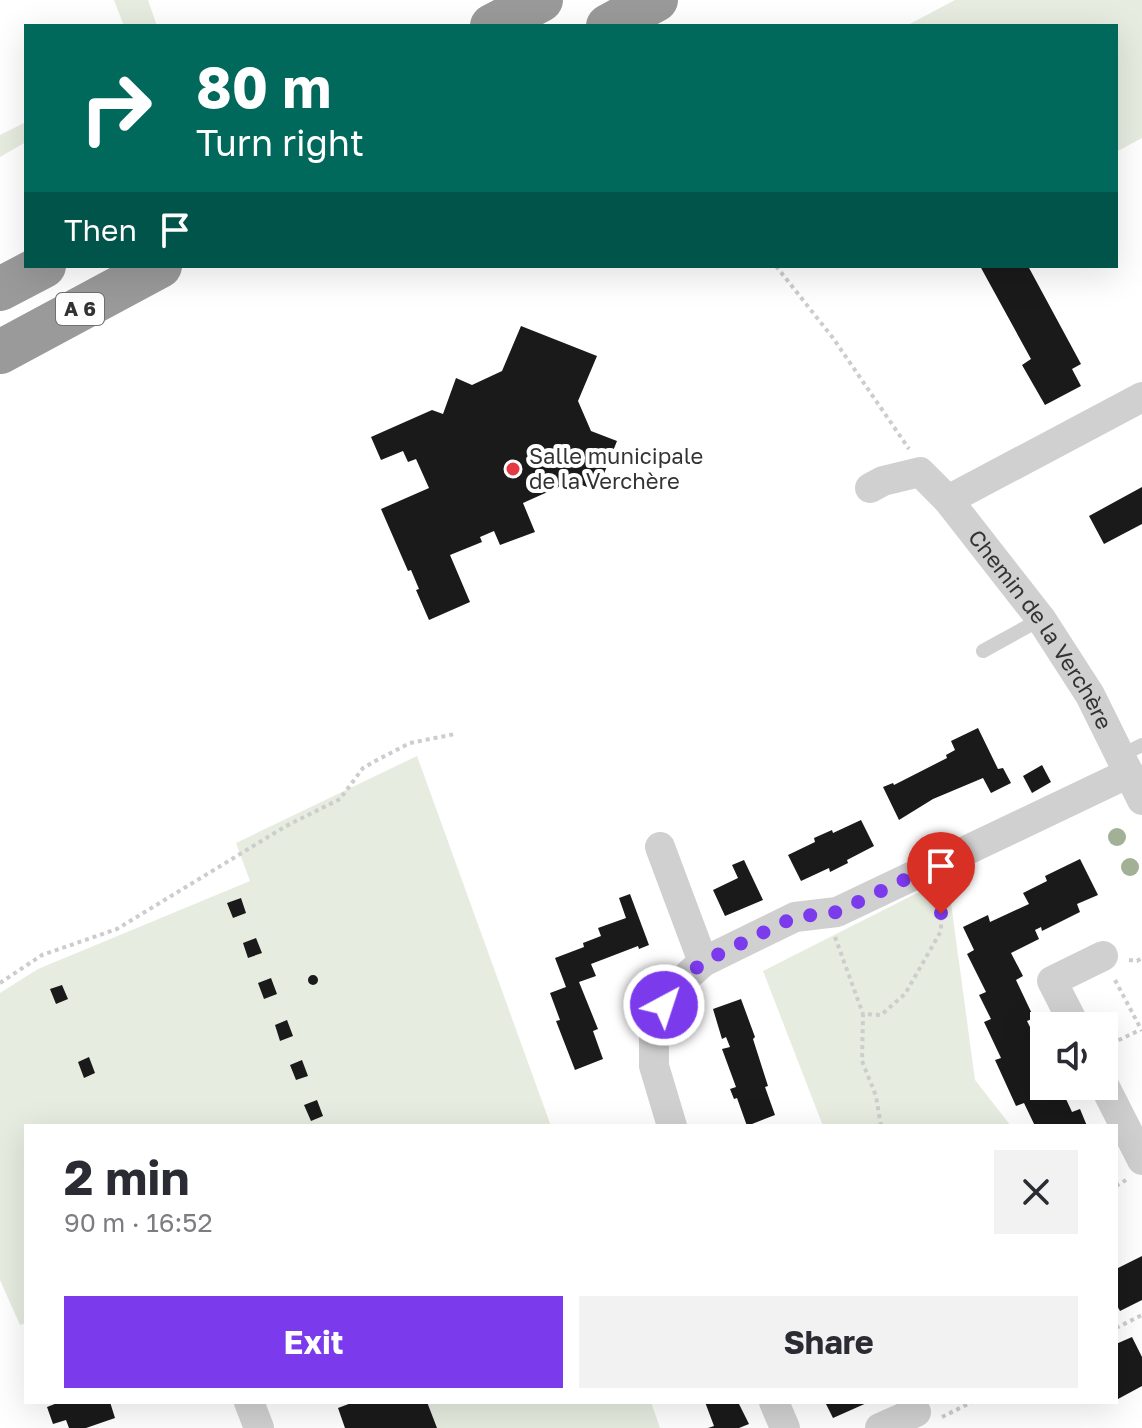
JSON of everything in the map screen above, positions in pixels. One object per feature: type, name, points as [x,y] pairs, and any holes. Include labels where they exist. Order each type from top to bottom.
[{"type":"highway","points":[[496,24],[541,0]]},
{"type":"highway","points":[[612,24],[656,0]]},
{"type":"highway","name":"A 6","points":[[0,289],[40,268]]},
{"type":"highway","name":"A 6","points":[[0,352],[156,268]]},
{"type":"street","points":[[948,500],[1142,397]]},
{"type":"street","points":[[870,488],[883,481],[920,472]]},
{"type":"street","name":"Chemin de la Verchère","points":[[920,472],[948,500],[1041,619],[1130,758],[1142,800]]},
{"type":"street","points":[[671,1124],[654,1066],[654,1022],[674,988],[703,962],[795,917],[837,912],[929,868],[1130,758]]},
{"type":"street","points":[[660,847],[703,962]]},
{"type":"street","points":[[1068,1012],[1052,981],[1103,956]]},
{"type":"street","points":[[1112,1100],[1142,1160]]},
{"type":"street","points":[[250,1404],[259,1428]]},
{"type":"street","points":[[775,1404],[785,1428]]},
{"type":"street","points":[[880,1428],[916,1412]]},
{"type":"lane","points":[[983,651],[1041,619]]},
{"type":"path","points":[[778,268],[833,338],[907,444],[920,472]]},
{"type":"path","points":[[0,983],[42,955],[117,929],[286,826],[340,799],[363,768],[377,760],[410,743],[455,734]]},
{"type":"path","points":[[863,1014],[881,1015],[905,994],[941,931],[941,897],[929,868]]},
{"type":"path","points":[[829,913],[863,1014],[862,1061],[876,1096],[881,1124]]},
{"type":"path","points":[[1103,956],[1141,1030],[1118,1041]]},
{"type":"path","points":[[1118,1327],[1142,1315]]},
{"type":"shaded area","points":[[114,0],[148,0],[156,24],[123,24]]},
{"type":"shaded area","points":[[955,0],[1142,0],[1142,138],[1118,151],[1118,24],[910,24]]},
{"type":"shaded area","points":[[24,123],[24,143],[0,157],[0,135]]},
{"type":"shaded area","points":[[417,756],[550,1124],[24,1124],[24,1324],[20,1325],[0,1280],[0,993],[38,969],[250,881],[236,843]]},
{"type":"shaded area","points":[[927,888],[951,903],[975,1080],[1009,1124],[822,1124],[763,971]]},
{"type":"shaded area","points":[[424,1404],[652,1404],[660,1428],[433,1428]]},
{"type":"building","points":[[981,268],[1029,268],[1081,364],[1072,369],[1081,386],[1045,405],[1022,365],[1031,359]]},
{"type":"building","name":"Salle municipale de la Verchère","points":[[521,326],[597,356],[578,401],[591,431],[617,441],[597,491],[572,481],[523,503],[535,532],[500,545],[494,531],[480,537],[482,542],[450,555],[470,602],[429,620],[411,570],[408,571],[381,509],[429,488],[416,459],[408,462],[403,451],[381,460],[371,437],[432,410],[443,414],[456,378],[472,385],[502,371]]},
{"type":"building","points":[[1142,487],[1142,524],[1104,544],[1089,516]]},
{"type":"building","points":[[978,728],[998,769],[1003,768],[1011,783],[991,793],[983,778],[933,799],[899,820],[883,787],[894,785],[947,758],[946,755],[955,750],[951,741]]},
{"type":"building","points":[[1042,765],[1051,782],[1032,793],[1023,776]]},
{"type":"building","points":[[861,820],[874,846],[830,872],[829,868],[801,881],[788,855],[815,842],[814,838]]},
{"type":"building","points":[[1080,859],[1098,895],[1077,904],[1080,912],[1042,931],[1041,927],[1035,930],[1039,939],[1011,953],[1023,976],[1016,980],[1031,1012],[1027,1021],[1030,1027],[1030,1100],[1066,1100],[1072,1112],[1080,1109],[1086,1124],[1034,1124],[1024,1103],[1016,1106],[995,1060],[1001,1058],[984,1022],[991,1019],[979,995],[986,992],[967,954],[974,950],[963,927],[988,915],[990,922],[1029,904],[1023,893],[1047,881],[1045,876]]},
{"type":"building","points":[[744,860],[763,900],[725,916],[713,890],[738,878],[732,865]]},
{"type":"building","points":[[630,894],[649,945],[639,949],[638,946],[591,964],[596,976],[579,982],[598,1029],[593,1031],[603,1059],[575,1070],[556,1021],[560,1020],[550,993],[566,987],[555,958],[584,947],[583,943],[601,936],[598,928],[626,918],[619,898]]},
{"type":"building","points":[[241,898],[246,913],[233,918],[227,903]]},
{"type":"building","points":[[256,938],[262,953],[248,958],[243,943]]},
{"type":"building","points":[[313,975],[318,980],[313,985],[308,980]]},
{"type":"building","points":[[271,978],[277,994],[264,999],[258,983]]},
{"type":"building","points":[[62,985],[68,999],[56,1004],[50,989]]},
{"type":"building","points":[[741,999],[755,1037],[753,1039],[768,1086],[765,1087],[775,1115],[746,1124],[737,1098],[734,1099],[730,1089],[736,1087],[722,1049],[730,1047],[726,1037],[722,1039],[713,1009]]},
{"type":"building","points":[[287,1020],[293,1036],[280,1041],[275,1025]]},
{"type":"building","points":[[89,1057],[95,1073],[84,1078],[78,1062]]},
{"type":"building","points":[[302,1060],[308,1076],[296,1080],[290,1065]]},
{"type":"building","points":[[317,1100],[323,1116],[311,1121],[304,1105]]},
{"type":"building","points":[[1142,1256],[1142,1300],[1120,1311],[1118,1308],[1118,1268]]},
{"type":"building","points":[[1132,1337],[1142,1357],[1142,1386],[1118,1399],[1118,1343]]},
{"type":"building","points":[[55,1404],[111,1404],[115,1418],[86,1428],[69,1428],[66,1420],[53,1424],[47,1407]]},
{"type":"building","points":[[349,1404],[428,1404],[437,1428],[345,1428],[338,1408]]},
{"type":"building","points":[[706,1404],[739,1404],[749,1424],[739,1428],[708,1428],[714,1426]]},
{"type":"building","points":[[826,1404],[864,1404],[833,1418]]},
{"type":"place","name":"Salle municipale de la Verchère","points":[[513,469]]},
{"type":"route","points":[[664,1005],[674,988],[703,962],[795,917],[837,912],[929,868],[941,897],[941,914]]}]
